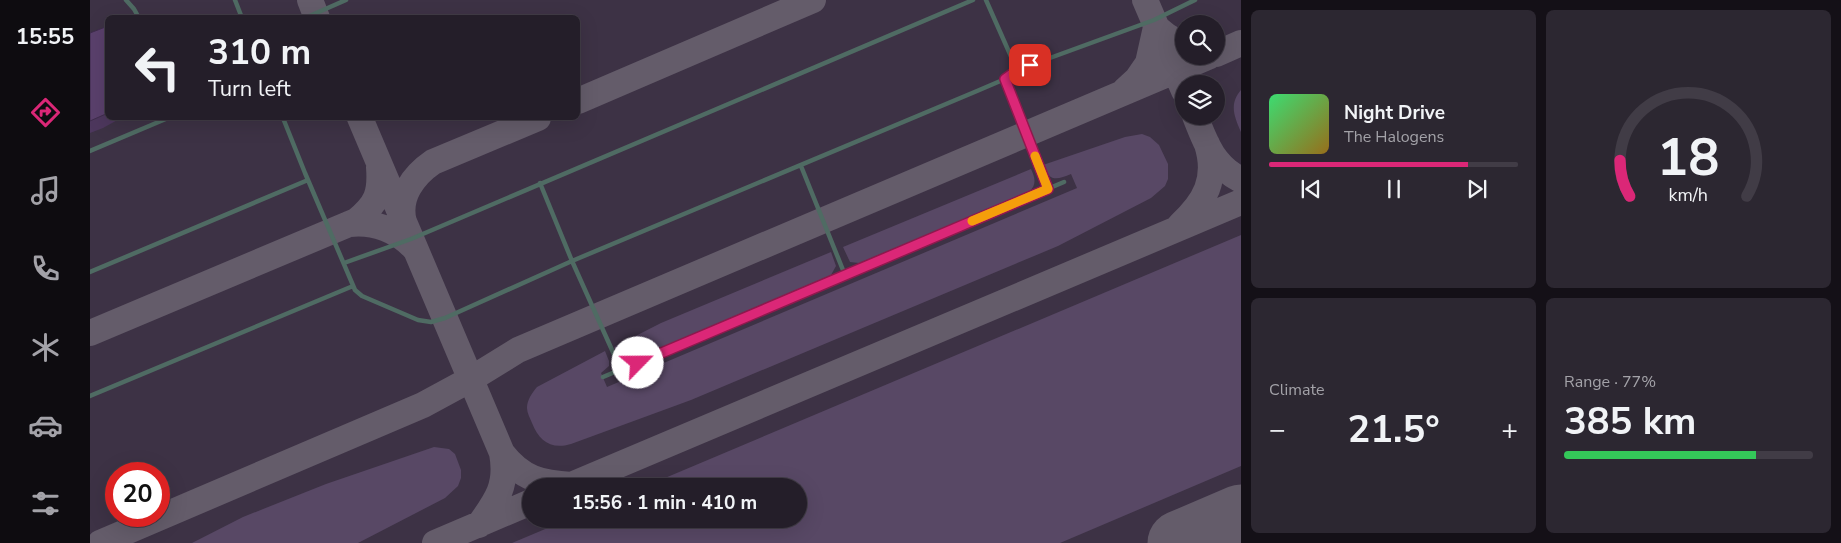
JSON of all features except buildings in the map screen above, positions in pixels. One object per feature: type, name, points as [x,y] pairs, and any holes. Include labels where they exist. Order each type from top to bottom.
[{"type":"lane","points":[[126,0],[137,15]]},
{"type":"lane","points":[[235,0],[241,15]]},
{"type":"lane","points":[[312,15],[346,0]]},
{"type":"lane","points":[[344,263],[411,239],[973,0]]},
{"type":"lane","points":[[986,0],[1017,70]]},
{"type":"lane","points":[[285,120],[353,286],[362,296],[418,320],[431,322],[445,318],[572,261],[1005,79],[1017,70],[1154,20],[1195,0]]},
{"type":"lane","points":[[1005,79],[1048,189]]},
{"type":"lane","points":[[90,151],[163,120]]},
{"type":"lane","points":[[800,166],[845,274]]},
{"type":"lane","points":[[90,272],[308,180]]},
{"type":"lane","points":[[604,377],[1064,182]]},
{"type":"lane","points":[[540,183],[620,370]]},
{"type":"lane","points":[[90,396],[353,286]]},
{"type":"shaded area","points":[[90,0],[1241,0],[1241,543],[90,543]]},
{"type":"shaded area","points":[[1241,90],[1241,132],[1236,121],[1234,105],[1237,95]]},
{"type":"shaded area","points":[[1142,134],[1150,137],[1159,145],[1168,164],[1168,179],[1165,186],[1151,198],[1058,246],[691,400],[571,444],[557,446],[547,443],[538,435],[535,429],[528,414],[527,405],[537,387],[605,351],[609,366],[601,373],[607,387],[1077,188],[1071,174],[1062,178],[1054,178],[1045,171],[1043,165],[1125,137]]},
{"type":"shaded area","points":[[1031,169],[1034,181],[1029,192],[859,263],[850,262],[843,247]]},
{"type":"shaded area","points":[[1241,235],[1241,466],[1060,543],[512,543],[548,528],[807,528],[807,478],[665,478]]},
{"type":"shaded area","points":[[831,252],[836,266],[831,275],[634,359],[623,359],[617,354],[614,347],[661,323]]},
{"type":"shaded area","points":[[434,447],[449,449],[455,454],[461,470],[458,486],[445,498],[358,543],[192,543],[243,517],[326,484]]},
{"type":"taxiway","points":[[310,0],[316,15]]},
{"type":"taxiway","points":[[580,100],[813,0]]},
{"type":"taxiway","points":[[1145,0],[1177,75]]},
{"type":"taxiway","points":[[1125,90],[1137,79],[1148,63],[1156,27],[1175,41]]},
{"type":"taxiway","points":[[1225,50],[1241,43]]},
{"type":"taxiway","points":[[100,543],[423,405],[471,379],[518,350],[1189,65]]},
{"type":"taxiway","points":[[361,120],[502,453],[502,483],[496,500],[479,525]]},
{"type":"taxiway","points":[[404,222],[402,213],[405,195],[419,173],[426,167],[433,162],[533,120]]},
{"type":"taxiway","points":[[1199,125],[1207,145],[1217,161],[1231,174],[1241,180]]},
{"type":"taxiway","points":[[1180,225],[1196,208],[1207,189],[1211,168],[1207,144]]},
{"type":"taxiway","points":[[90,333],[356,221],[369,209],[376,197],[379,184],[379,167]]},
{"type":"taxiway","points":[[588,478],[1241,202]]},
{"type":"taxiway","points":[[349,224],[358,223],[385,228],[401,237],[415,249]]},
{"type":"taxiway","points":[[502,453],[517,469],[533,478]]},
{"type":"taxiway","points":[[435,543],[522,506]]},
{"type":"taxiway","points":[[1183,543],[1192,538]]},
{"type":"runway","points":[[1180,543],[1241,517]]},
{"type":"slow traffic","points":[[972,221],[1048,189],[1035,156]]},
{"type":"route","points":[[638,363],[1048,189],[1005,79],[1017,70],[1030,65]]}]
